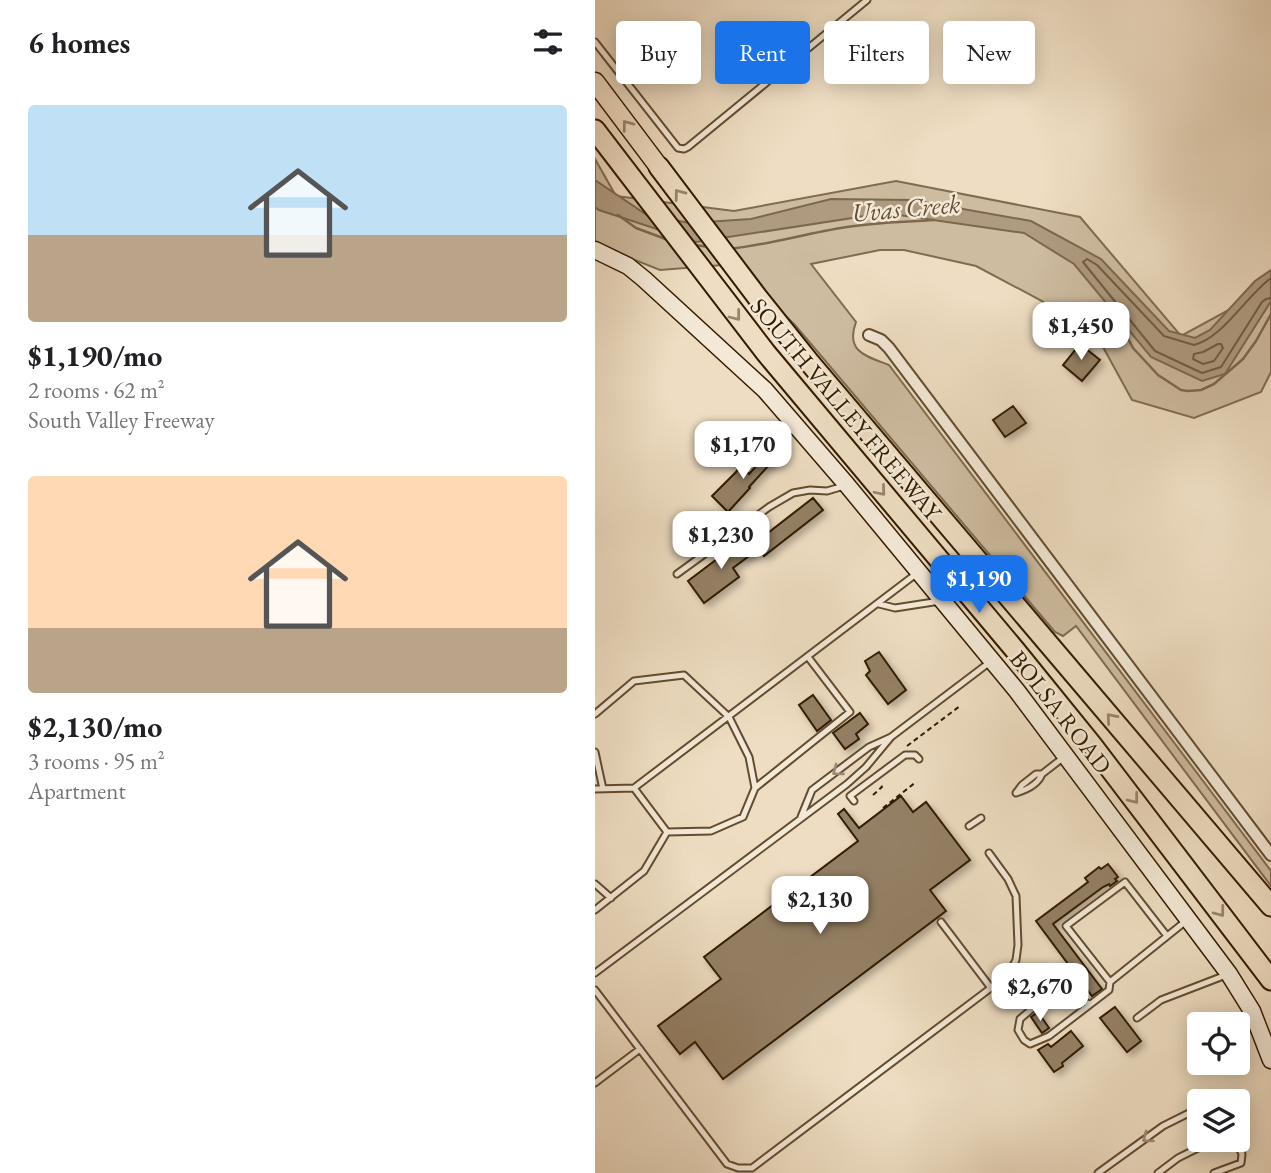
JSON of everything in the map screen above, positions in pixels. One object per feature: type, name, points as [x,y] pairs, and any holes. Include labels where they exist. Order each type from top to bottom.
[{"type":"highway","name":"SOUTH VALLEY FREEWAY","points":[[595,82],[734,267],[827,384],[1271,906]]},
{"type":"highway","name":"SOUTH VALLEY FREEWAY","points":[[595,130],[694,262],[792,385],[1084,734],[1271,980]]},
{"type":"main road","name":"BOLSA ROAD","points":[[595,250],[628,266],[745,371],[774,400],[847,485],[993,660],[1229,974],[1252,1011],[1271,1060]]},
{"type":"street","points":[[869,335],[881,340],[889,348],[1271,855]]},
{"type":"lane","points":[[595,41],[678,148],[684,149],[867,0]]},
{"type":"lane","points":[[677,574],[769,507],[793,493],[827,491],[847,485]]},
{"type":"lane","points":[[595,789],[634,788],[919,572]]},
{"type":"lane","points":[[879,604],[895,608],[943,601]]},
{"type":"lane","points":[[667,832],[711,831],[743,817],[755,788],[850,712],[808,657]]},
{"type":"lane","points":[[800,819],[812,790],[869,747],[891,737],[993,660]]},
{"type":"lane","points":[[595,713],[634,681],[684,675],[729,717],[749,757],[755,788]]},
{"type":"lane","points":[[595,973],[847,784],[866,767],[891,737]]},
{"type":"lane","points":[[595,752],[603,789]]},
{"type":"lane","points":[[854,801],[850,796],[905,755],[919,758]]},
{"type":"lane","points":[[1042,774],[1036,774],[1016,793],[1026,790],[1067,755]]},
{"type":"lane","points":[[634,788],[667,832]]},
{"type":"lane","points":[[969,826],[981,818]]},
{"type":"lane","points":[[595,910],[644,871],[667,832]]},
{"type":"lane","points":[[595,990],[727,1164],[738,1168],[752,1168],[1008,975],[1016,960],[1018,945],[1016,896],[1013,887],[989,853]]},
{"type":"lane","points":[[1110,982],[1066,926],[1125,882],[1167,936]]},
{"type":"lane","points":[[595,884],[611,898]]},
{"type":"lane","points":[[1090,1004],[1053,991],[1020,1018],[1018,1030],[1024,1041],[1030,1044],[1049,1036],[1109,990],[1110,982],[1188,919]]},
{"type":"lane","points":[[941,922],[991,988]]},
{"type":"lane","points":[[1137,1018],[1161,1000],[1229,974]]},
{"type":"lane","points":[[595,1083],[640,1049]]},
{"type":"lane","points":[[1098,1173],[1163,1126],[1187,1114]]},
{"type":"lane","points":[[1158,1173],[1190,1152]]},
{"type":"lane","points":[[1214,1173],[1241,1163],[1241,1152]]},
{"type":"path","points":[[907,746],[960,706]]},
{"type":"path","points":[[883,808],[916,782]]},
{"type":"path","points":[[873,794],[882,787],[879,783]]},
{"type":"shaded area","points":[[595,159],[616,196],[734,211],[896,181],[1080,217],[1181,336],[1271,287],[1271,372],[1261,392],[1194,418],[1132,400],[1103,347],[1042,301],[976,266],[904,250],[880,250],[811,264],[856,322],[853,340],[856,346],[866,355],[889,365],[1271,871],[1271,886],[1076,626],[1063,636],[1055,632],[795,325],[772,303],[723,265],[660,270],[595,244]]},
{"type":"water","points":[[595,180],[647,215],[690,223],[751,219],[831,199],[912,200],[1031,221],[1101,259],[1169,331],[1195,338],[1210,330],[1255,281],[1271,270],[1271,301],[1225,374],[1202,381],[1151,357],[1074,264],[1024,233],[885,213],[696,242],[599,210],[595,207]]},
{"type":"building","points":[[1080,344],[1100,360],[1082,381],[1063,365]]},
{"type":"building","points":[[1013,406],[1026,423],[1005,437],[993,420]]},
{"type":"building","points":[[772,446],[780,453],[728,512],[712,496],[740,466],[749,474]]},
{"type":"building","points":[[813,498],[823,510],[764,556],[755,543]]},
{"type":"building","points":[[746,537],[757,550],[733,568],[739,577],[704,603],[688,581]]},
{"type":"building","points":[[879,652],[906,690],[888,704],[866,675],[870,671],[865,661]]},
{"type":"building","points":[[813,695],[831,720],[817,731],[799,705]]},
{"type":"building","points":[[860,713],[868,724],[856,734],[859,739],[845,749],[833,733]]},
{"type":"building","points":[[901,796],[913,812],[926,802],[970,860],[930,890],[946,911],[723,1079],[695,1042],[680,1054],[658,1026],[721,979],[704,957],[858,841],[838,814],[844,809],[859,828]]},
{"type":"building","points":[[1108,864],[1118,877],[1115,879],[1117,881],[1103,887],[1053,924],[1102,989],[1092,996],[1036,921],[1088,882],[1085,878],[1099,867],[1101,869]]},
{"type":"building","points":[[1115,1007],[1141,1041],[1127,1052],[1100,1018]]},
{"type":"building","points":[[1038,1012],[1049,1028],[1042,1033],[1031,1017]]},
{"type":"building","points":[[1071,1031],[1083,1046],[1054,1072],[1038,1050],[1048,1044],[1051,1047]]},
{"type":"waterway","name":"Uvas Creek","points":[[618,215],[636,228],[671,241]]},
{"type":"waterway","name":"Uvas Creek","points":[[729,249],[858,225],[934,220]]},
{"type":"waterway","points":[[695,245],[709,247]]},
{"type":"waterway","name":"Uvas Creek","points":[[1114,312],[1133,348],[1158,375],[1181,390],[1188,391],[1201,390],[1214,384],[1243,359],[1271,314]]}]
